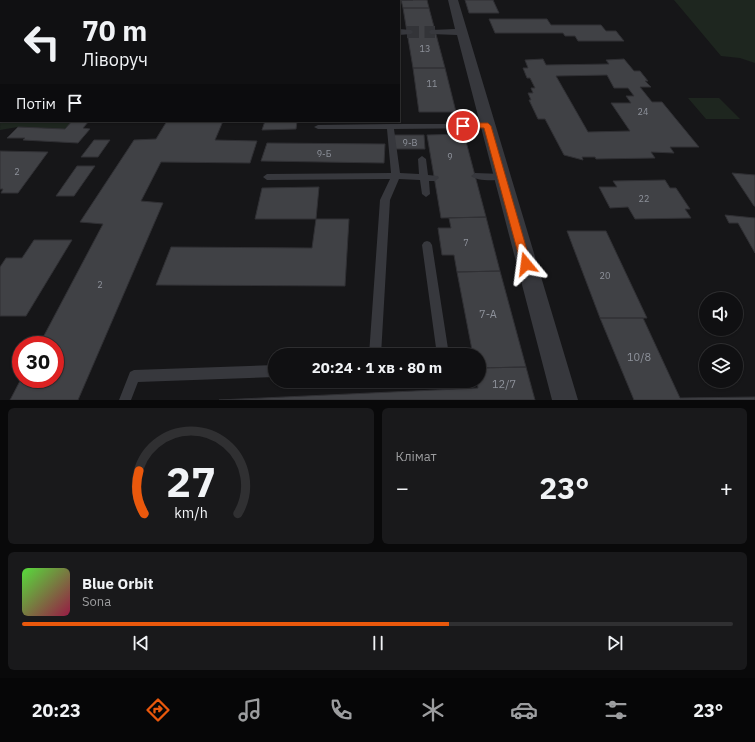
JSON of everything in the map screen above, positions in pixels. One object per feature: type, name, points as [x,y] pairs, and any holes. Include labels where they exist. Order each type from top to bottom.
[{"type":"street","points":[[453,0],[565,400]]},
{"type":"street","points":[[435,32],[462,32]]},
{"type":"lane","points":[[375,348],[385,200],[396,176],[390,126]]},
{"type":"lane","points":[[318,127],[488,126]]},
{"type":"lane","points":[[422,159],[426,194]]},
{"type":"lane","points":[[267,177],[396,176],[435,178]]},
{"type":"lane","points":[[475,176],[502,177]]},
{"type":"lane","points":[[428,245],[442,348]]},
{"type":"lane","points":[[125,400],[134,376],[268,371]]},
{"type":"shaded area","points":[[674,0],[755,0],[755,63],[740,58],[721,56]]},
{"type":"shaded area","points":[[688,98],[719,98],[740,119],[706,119]]},
{"type":"shaded area","points":[[0,122],[71,122],[65,129],[18,127],[0,130]]},
{"type":"building","points":[[401,0],[427,0],[429,8],[403,8]]},
{"type":"building","points":[[465,0],[493,0],[499,13],[469,13]]},
{"type":"building","points":[[403,8],[429,8],[445,68],[413,68]]},
{"type":"building","points":[[489,19],[547,19],[551,25],[601,25],[606,31],[616,31],[624,41],[578,41],[575,36],[565,36],[563,33],[495,33]]},
{"type":"building","points":[[543,59],[546,65],[609,64],[606,60],[624,59],[634,71],[640,71],[648,81],[645,81],[651,87],[640,87],[652,102],[662,102],[699,147],[670,147],[674,153],[651,152],[655,158],[596,159],[595,157],[582,157],[583,160],[564,155],[545,119],[538,119],[529,100],[531,100],[528,93],[533,93],[531,88],[535,88],[530,78],[527,78],[523,68],[528,68],[525,60]],"holes":[[[607,75],[614,88],[628,88],[634,96],[626,96],[631,103],[611,103],[630,131],[588,132],[556,76]]]},
{"type":"building","points":[[413,68],[445,68],[456,112],[419,112]]},
{"type":"building","points":[[71,122],[88,122],[83,128],[90,129],[78,143],[23,140],[25,138],[7,138],[18,127],[65,129]]},
{"type":"building","points":[[166,122],[223,122],[215,140],[257,141],[250,163],[161,162],[141,201],[163,203],[78,400],[10,400],[16,388],[64,388],[64,336],[44,336],[103,224],[80,222],[134,140],[156,139]]},
{"type":"building","points":[[265,122],[297,122],[296,129],[262,130]]},
{"type":"building","points":[[464,134],[486,217],[441,218],[427,135]]},
{"type":"building","points":[[394,135],[424,135],[425,149],[395,149]]},
{"type":"building","points":[[94,140],[110,140],[98,157],[81,157]]},
{"type":"building","points":[[267,143],[385,144],[384,163],[261,161]]},
{"type":"building","points":[[0,151],[48,152],[18,193],[1,193],[3,189],[0,189]]},
{"type":"building","points":[[77,166],[95,166],[74,196],[56,196]]},
{"type":"building","points":[[732,173],[755,175],[755,206],[754,206]]},
{"type":"building","points":[[665,180],[670,188],[676,188],[690,209],[685,209],[691,218],[635,219],[628,207],[610,208],[599,187],[617,187],[613,181]]},
{"type":"building","points":[[319,187],[316,219],[255,219],[262,188]]},
{"type":"building","points":[[725,215],[755,218],[755,253],[738,223],[729,223]]},
{"type":"building","points":[[486,217],[500,271],[457,272],[454,255],[442,255],[438,228],[451,228],[449,218]]},
{"type":"building","points":[[316,219],[349,219],[345,286],[156,285],[171,247],[312,248]]},
{"type":"building","points":[[567,231],[606,231],[647,318],[600,318]]},
{"type":"building","points":[[34,240],[72,240],[26,316],[0,316],[0,267],[6,258],[22,258]]},
{"type":"building","points":[[500,271],[526,367],[486,368],[486,348],[472,348],[457,272]]},
{"type":"building","points":[[600,318],[643,318],[680,398],[755,397],[755,400],[634,400]]},
{"type":"building","points":[[526,367],[535,400],[219,400],[486,388],[486,368]]},
{"type":"tunnel","points":[[407,32],[435,32]]},
{"type":"route","points":[[463,126],[488,126],[526,264]]}]
